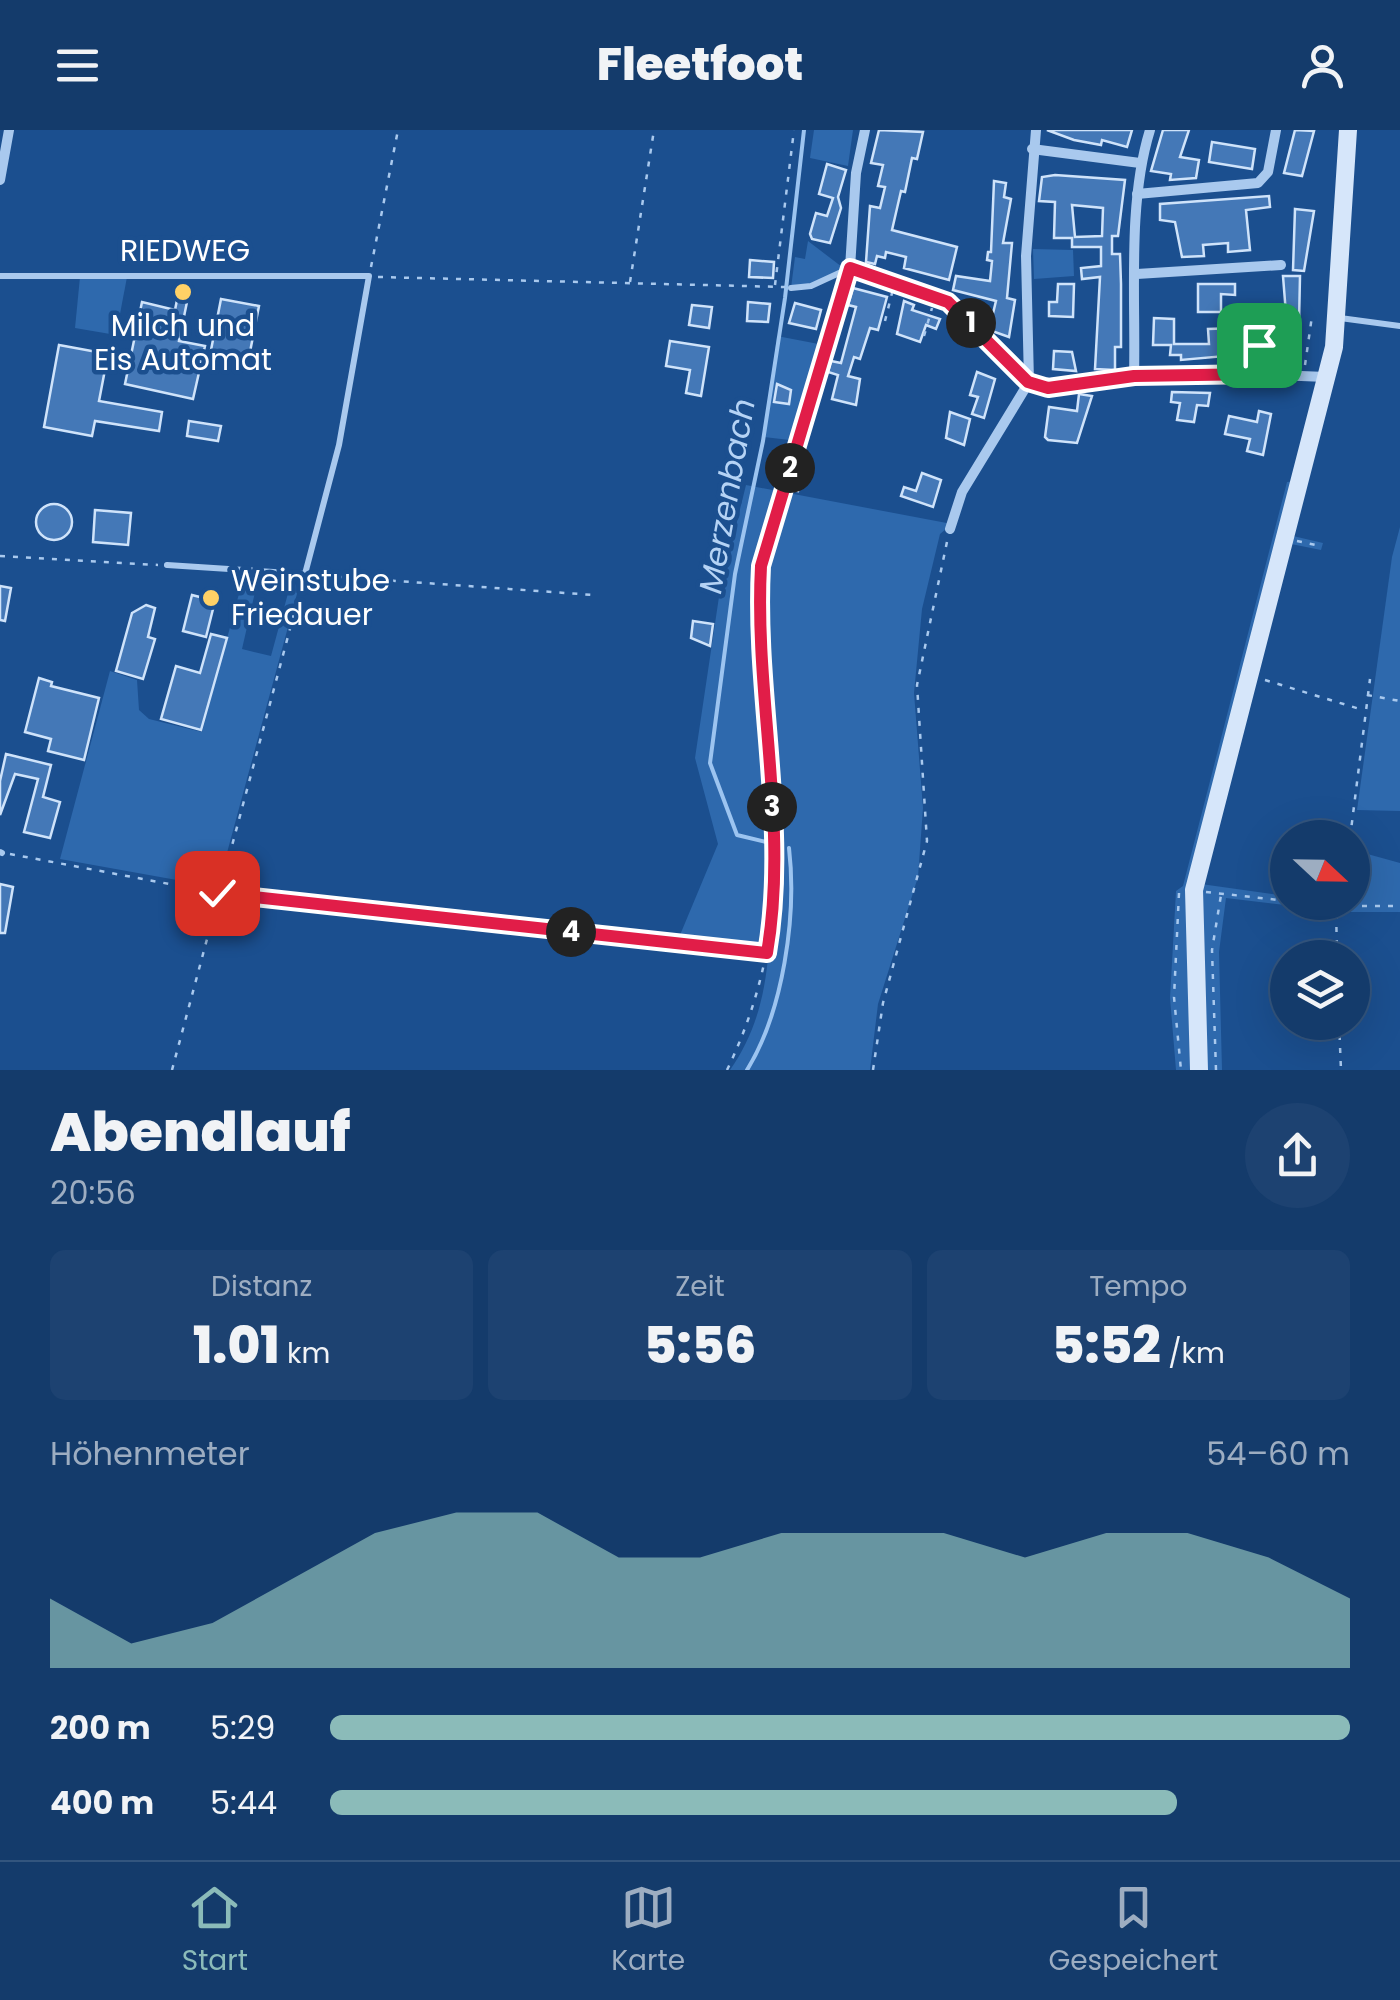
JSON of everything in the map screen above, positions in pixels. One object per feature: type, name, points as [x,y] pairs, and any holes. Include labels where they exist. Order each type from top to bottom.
[{"type":"main road","points":[[1199,1070],[1194,890],[1339,318],[1348,130]]},
{"type":"street","points":[[0,180],[9,130]]},
{"type":"street","points":[[806,414],[850,268],[856,173],[865,130]]},
{"type":"street","points":[[950,529],[962,492],[1028,382],[1026,256],[1036,130]]},
{"type":"street","points":[[1134,376],[1140,163],[1150,130]]},
{"type":"street","points":[[1138,194],[1258,183],[1268,172],[1276,130]]},
{"type":"street","points":[[1032,149],[1140,163]]},
{"type":"street","points":[[1137,274],[1281,265]]},
{"type":"street","points":[[850,268],[936,297],[981,332],[1028,382],[1048,388],[1134,376],[1326,377]]},
{"type":"lane","points":[[791,288],[820,282],[850,268]]},
{"type":"lane","name":"RIEDWEG","points":[[0,276],[370,276]]},
{"type":"lane","points":[[167,565],[305,574],[339,445],[370,276]]},
{"type":"lane","points":[[1339,318],[1400,326]]},
{"type":"path","points":[[398,130],[370,276],[778,287],[794,130]]},
{"type":"path","points":[[630,284],[654,130]]},
{"type":"path","points":[[884,321],[895,282]]},
{"type":"path","points":[[924,336],[936,297]]},
{"type":"path","points":[[1304,376],[1312,316]]},
{"type":"path","points":[[1259,345],[1259,374]]},
{"type":"path","points":[[727,1070],[751,1018],[767,953],[775,892],[758,617],[761,566],[806,414]]},
{"type":"path","points":[[873,1070],[883,1002],[927,841],[917,685],[924,632],[950,529]]},
{"type":"path","points":[[1286,538],[1320,546]]},
{"type":"path","points":[[0,556],[167,565]]},
{"type":"path","points":[[172,1070],[305,574],[594,595]]},
{"type":"path","points":[[1250,676],[1364,711]]},
{"type":"path","points":[[1352,820],[1370,679]]},
{"type":"path","points":[[1367,695],[1400,701]]},
{"type":"path","points":[[1,852],[217,893],[767,953]]},
{"type":"path","points":[[1181,1070],[1174,997],[1178,893],[1194,890],[1270,899]]},
{"type":"path","points":[[1216,1070],[1212,950],[1222,894]]},
{"type":"path","points":[[1370,905],[1400,906]]},
{"type":"path","points":[[1340,1040],[1341,1070]]},
{"type":"shaded area","points":[[814,130],[853,130],[848,166],[810,158]]},
{"type":"shaded area","points":[[808,241],[846,270],[830,279],[791,288],[795,257],[805,259]]},
{"type":"shaded area","points":[[1033,249],[1073,250],[1074,276],[1034,279]]},
{"type":"shaded area","points":[[80,277],[127,277],[116,335],[75,328]]},
{"type":"shaded area","points":[[777,336],[829,346],[798,441],[764,437]]},
{"type":"shaded area","points":[[1308,479],[1293,536],[1323,543],[1321,550],[1291,544],[1201,884],[1270,894],[1270,903],[1226,898],[1219,952],[1222,1070],[1176,1070],[1170,998],[1176,891],[1183,886],[1287,482]]},
{"type":"shaded area","points":[[746,485],[952,524],[940,534],[922,609],[914,693],[923,808],[918,877],[878,1004],[870,1070],[730,1070],[756,1017],[768,958],[675,947],[718,844],[695,758],[720,590]]},
{"type":"shaded area","points":[[1400,527],[1400,811],[1357,810],[1392,557]]},
{"type":"shaded area","points":[[244,575],[258,579],[242,649],[271,656],[290,586],[279,583],[280,576],[292,577],[298,590],[221,875],[210,886],[60,859],[110,671],[137,680],[139,710],[149,719],[202,732]]},
{"type":"shaded area","points":[[1370,855],[1400,863],[1400,912],[1370,912]]},
{"type":"building","points":[[879,130],[923,132],[917,159],[912,158],[905,192],[901,191],[892,230],[957,247],[949,280],[904,268],[906,257],[886,252],[885,258],[877,256],[875,264],[866,262],[870,206],[880,208],[885,187],[878,186],[883,165],[871,163]]},
{"type":"building","points":[[1047,130],[1132,130],[1127,147],[1102,140],[1101,145],[1074,140]]},
{"type":"building","points":[[1163,130],[1189,130],[1180,157],[1199,160],[1196,178],[1170,180],[1171,174],[1151,171]]},
{"type":"building","points":[[1295,130],[1314,131],[1302,176],[1284,173]]},
{"type":"building","points":[[1212,142],[1255,149],[1252,169],[1209,162]]},
{"type":"building","points":[[827,164],[846,170],[838,197],[841,208],[830,243],[812,239],[810,234],[816,213],[827,216],[833,198],[819,194]]},
{"type":"building","points":[[1042,177],[1125,180],[1118,236],[1112,236],[1112,254],[1120,254],[1121,284],[1121,347],[1115,347],[1115,370],[1095,369],[1100,277],[1082,279],[1081,268],[1101,266],[1101,247],[1072,247],[1072,238],[1054,238],[1055,202],[1039,201]],"holes":[[[1072,205],[1103,208],[1102,236],[1075,237]]]},
{"type":"building","points":[[994,181],[1006,183],[1004,197],[1011,199],[1003,243],[1012,243],[1007,298],[1015,300],[1009,337],[989,330],[996,301],[953,290],[956,276],[990,281],[992,261],[987,260],[991,252]]},
{"type":"building","points":[[1269,196],[1270,207],[1246,210],[1250,250],[1228,252],[1228,243],[1203,245],[1204,256],[1182,257],[1175,222],[1160,220],[1160,204]]},
{"type":"building","points":[[1295,209],[1314,211],[1304,271],[1293,270]]},
{"type":"building","points":[[750,260],[774,262],[773,278],[749,277]]},
{"type":"building","points":[[1283,276],[1300,276],[1299,323],[1296,343],[1291,343],[1291,364],[1260,364],[1260,360],[1236,360],[1236,355],[1181,360],[1181,355],[1170,355],[1171,345],[1153,345],[1154,318],[1174,319],[1174,344],[1209,344],[1208,329],[1268,327],[1267,314],[1286,314]]},
{"type":"building","points":[[1058,284],[1074,284],[1073,317],[1049,316],[1049,302],[1057,302]]},
{"type":"building","points":[[1198,284],[1235,284],[1235,295],[1221,294],[1221,312],[1198,312]]},
{"type":"building","points":[[853,288],[887,297],[878,330],[870,328],[860,359],[854,357],[848,376],[860,379],[856,405],[832,399],[838,375],[828,372],[831,361],[841,363],[856,307],[848,305]]},
{"type":"building","points":[[178,295],[188,297],[179,341],[205,346],[193,399],[125,384],[142,302],[175,310]]},
{"type":"building","points":[[221,299],[259,306],[249,357],[211,350]]},
{"type":"building","points":[[904,301],[914,305],[912,310],[940,319],[936,329],[926,325],[920,342],[897,334]]},
{"type":"building","points":[[748,302],[770,304],[768,322],[747,321]]},
{"type":"building","points":[[795,303],[821,310],[816,329],[789,323]]},
{"type":"building","points":[[692,305],[712,307],[709,328],[689,325]]},
{"type":"building","points":[[670,341],[709,347],[701,396],[686,393],[690,370],[666,366]]},
{"type":"building","points":[[59,345],[108,354],[99,401],[162,412],[159,431],[95,421],[92,436],[44,427]]},
{"type":"building","points":[[1054,351],[1072,352],[1076,371],[1053,369]]},
{"type":"building","points":[[977,372],[995,379],[984,418],[972,414],[978,397],[970,395]]},
{"type":"building","points":[[777,384],[791,390],[789,404],[774,402]]},
{"type":"building","points":[[1172,392],[1210,393],[1208,406],[1197,405],[1194,422],[1177,420],[1180,403],[1171,402]]},
{"type":"building","points":[[1079,394],[1092,396],[1077,443],[1048,440],[1045,437],[1049,407],[1077,411]]},
{"type":"building","points":[[1259,411],[1271,414],[1263,455],[1247,451],[1250,439],[1225,434],[1229,416],[1257,422]]},
{"type":"building","points":[[950,412],[970,419],[964,445],[946,438]]},
{"type":"building","points":[[189,421],[221,426],[218,441],[187,436]]},
{"type":"building","points":[[795,459],[806,461],[798,491],[787,489]]},
{"type":"building","points":[[922,473],[941,480],[933,507],[901,496],[904,487],[916,491]]},
{"type":"building","points":[[54,504],[66,510],[72,522],[66,534],[54,540],[42,534],[36,522],[42,510]]},
{"type":"building","points":[[95,510],[131,513],[128,545],[93,542]]},
{"type":"building","points":[[0,586],[11,588],[5,621],[0,620]]},
{"type":"building","points":[[192,595],[215,601],[206,637],[183,631]]},
{"type":"building","points":[[146,605],[155,608],[148,637],[155,639],[143,679],[116,671],[132,613]]},
{"type":"building","points":[[693,621],[713,624],[710,646],[691,638]]},
{"type":"building","points":[[211,634],[227,638],[201,730],[161,719],[176,666],[200,673]]},
{"type":"building","points":[[39,678],[52,682],[51,686],[99,698],[84,760],[48,751],[51,739],[25,732]]},
{"type":"building","points":[[6,754],[51,765],[43,797],[60,802],[50,838],[24,832],[38,779],[15,774],[0,815],[0,781]]},
{"type":"building","points":[[0,884],[13,887],[5,933],[0,933]]},
{"type":"waterway","name":"Merzenbach","points":[[766,842],[737,835],[710,763],[735,574],[763,441],[785,298],[804,130]]},
{"type":"waterway","name":"Merzenbach","points":[[747,1070],[770,1020],[784,963],[791,903],[789,848]]},
{"type":"place","name":"Milch und Eis Automat","points":[[183,292]]},
{"type":"place","name":"Weinstube Friedauer","points":[[211,598]]},
{"type":"route","points":[[217,893],[767,953],[775,892],[758,617],[761,566],[770,524],[833,334],[850,268],[948,302],[1028,382],[1048,388],[1134,376],[1259,374],[1259,345]]}]
